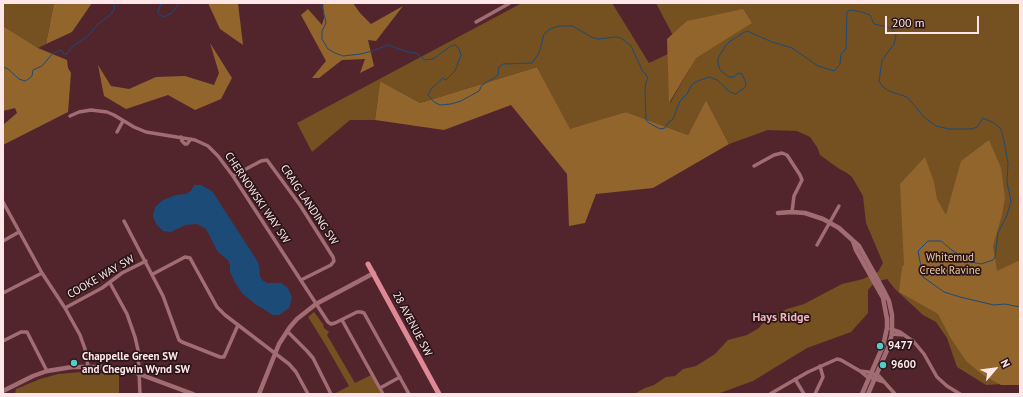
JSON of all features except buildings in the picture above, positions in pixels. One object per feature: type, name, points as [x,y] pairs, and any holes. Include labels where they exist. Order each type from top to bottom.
[{"type":"main road","name":"28 AVENUE SW","points":[[368,264],[439,394]]},
{"type":"street","points":[[476,22],[510,3]]},
{"type":"street","name":"CHERNOWSKI WAY SW","points":[[70,116],[79,112],[99,110],[114,114],[123,121],[146,132],[191,139],[208,146],[218,156],[233,176],[328,322],[333,324],[342,320]]},
{"type":"street","points":[[117,132],[123,121]]},
{"type":"street","points":[[754,166],[774,155],[782,153],[787,155],[800,174],[802,180],[794,196],[792,212]]},
{"type":"street","name":"CRAIG LANDING SW","points":[[233,176],[261,161],[267,160],[300,205],[333,257],[334,261],[331,265],[301,280]]},
{"type":"street","points":[[3,202],[42,273],[65,308],[82,340],[87,355],[88,366]]},
{"type":"street","points":[[817,245],[839,206]]},
{"type":"street","points":[[778,213],[792,212],[812,215],[829,222],[842,230],[859,246],[886,294],[892,315],[889,331],[868,394]]},
{"type":"street","points":[[124,221],[153,274],[170,311],[178,337],[182,342],[220,357],[224,357],[238,325]]},
{"type":"street","points":[[3,241],[19,232]]},
{"type":"street","points":[[153,274],[185,257],[191,259],[217,307],[225,315],[275,352],[293,368],[308,394]]},
{"type":"street","name":"COOKE WAY SW","points":[[65,308],[110,282],[122,273],[146,261]]},
{"type":"street","points":[[3,293],[42,273]]},
{"type":"street","points":[[259,394],[275,352],[287,332],[303,314],[316,304],[374,273]]},
{"type":"street","points":[[110,282],[127,314],[135,337],[140,394]]},
{"type":"street","points":[[383,394],[342,320],[357,312],[364,313],[409,394]]},
{"type":"street","points":[[889,331],[904,336],[914,342],[919,347],[934,374],[960,394]]},
{"type":"street","points":[[3,341],[21,332],[27,332],[47,371]]},
{"type":"street","points":[[287,332],[302,345],[313,358],[331,394]]},
{"type":"street","points":[[770,394],[820,366],[839,359],[884,382],[895,394]]},
{"type":"street","points":[[3,391],[33,376],[47,371],[65,367],[88,366],[118,368],[139,374],[193,394]]},
{"type":"street","points":[[815,394],[823,376],[820,366]]},
{"type":"street","points":[[862,394],[873,376]]},
{"type":"street","points":[[380,388],[400,377]]},
{"type":"street","points":[[795,379],[804,394]]},
{"type":"green space","points":[[3,3],[54,3],[46,44],[38,48],[3,26]]},
{"type":"green space","points":[[54,3],[92,3],[72,32],[46,44]]},
{"type":"green space","points":[[208,3],[238,3],[243,45],[220,29]]},
{"type":"green space","points":[[323,3],[353,3],[371,24],[403,6],[376,41],[368,40],[374,66],[360,73],[365,59],[342,60],[319,78],[312,78],[326,61],[301,15],[308,9],[322,25],[324,18]]},
{"type":"green space","points":[[522,3],[612,3],[649,63],[668,54],[670,103],[690,68],[656,3],[1020,3],[1020,383],[986,385],[957,367],[947,338],[936,322],[923,315],[895,289],[887,279],[875,282],[868,290],[868,313],[851,332],[807,348],[753,381],[717,394],[634,394],[654,385],[666,377],[675,376],[683,369],[696,366],[715,354],[728,340],[747,335],[759,328],[765,320],[787,309],[804,304],[842,284],[863,279],[878,272],[883,263],[866,223],[863,196],[852,177],[820,155],[817,147],[810,137],[797,131],[768,130],[729,144],[706,100],[688,135],[626,112],[570,130],[537,67],[420,103],[380,81],[375,120],[350,120],[312,152],[297,123]]},
{"type":"green space","points":[[743,9],[752,23],[696,58],[669,103],[667,39],[687,21]]},
{"type":"green space","points":[[3,26],[38,48],[67,60],[68,68],[71,73],[68,112],[3,145],[3,125],[17,113],[15,108],[3,111]]},
{"type":"green space","points":[[210,43],[232,78],[221,99],[195,110],[168,95],[126,109],[104,96],[98,65],[111,86],[129,89],[156,77],[185,76],[214,85],[219,73]]},
{"type":"green space","points":[[537,67],[570,129],[626,112],[688,135],[706,100],[729,144],[653,188],[596,194],[585,223],[569,226],[567,174],[511,105],[444,130],[375,120],[380,81],[420,103]]},
{"type":"green space","name":"Whitemud Creek Ravine","points":[[989,140],[1001,168],[1005,198],[1002,215],[993,246],[997,271],[1020,260],[1020,385],[1001,385],[983,375],[966,361],[950,337],[938,314],[899,292],[902,267],[904,265],[900,184],[925,157],[934,182],[937,199],[946,215],[961,161]]},
{"type":"green space","points":[[314,312],[323,324],[324,328],[329,332],[327,335],[355,383],[371,375],[381,394],[334,394],[349,386],[308,317]]},
{"type":"green space","points":[[82,372],[119,374],[119,394],[15,394],[16,389],[40,379],[58,374]]},
{"type":"water","points":[[194,185],[201,185],[212,191],[258,262],[262,280],[267,283],[281,283],[288,288],[292,298],[289,308],[279,315],[273,315],[255,304],[242,293],[234,281],[228,260],[218,252],[206,229],[197,224],[185,225],[171,232],[163,231],[156,224],[153,216],[155,207],[163,200],[176,195],[186,194],[191,191]]},
{"type":"waterway","points":[[3,67],[8,69],[19,79],[25,81],[27,80],[32,76],[33,70],[42,66],[53,53],[61,50],[64,54],[67,54],[72,47],[88,36],[98,24],[110,15],[114,10],[115,3]]},
{"type":"waterway","points":[[161,3],[158,12],[163,17],[172,13],[179,3]]},
{"type":"waterway","points":[[320,3],[326,23],[322,31],[322,39],[328,49],[343,56],[361,54],[388,45],[408,52],[416,53],[425,60],[433,59],[451,46],[456,45],[461,55],[455,71],[446,80],[443,78],[432,88],[428,95],[434,102],[440,105],[461,101],[479,91],[482,85],[498,75],[499,67],[503,64],[532,63],[539,53],[544,34],[550,29],[559,26],[573,26],[591,37],[598,39],[615,37],[621,38],[631,46],[643,72],[646,74],[648,79],[646,82],[645,91],[646,120],[660,129],[665,128],[673,119],[680,101],[695,82],[709,77],[717,80],[730,92],[736,94],[745,87],[746,83],[742,74],[738,73],[734,77],[729,77],[720,70],[718,63],[718,58],[726,45],[743,33],[747,31],[772,42],[792,48],[818,66],[834,71],[840,64],[841,54],[846,49],[847,12],[850,10],[870,15],[874,24],[888,27],[894,31],[896,36],[894,44],[882,60],[879,81],[883,87],[889,91],[907,97],[925,118],[936,126],[949,129],[972,129],[977,127],[983,118],[994,123],[1001,129],[1004,141],[1008,163],[1007,182],[1011,201],[1007,215],[998,233],[995,257],[993,260],[981,264],[972,262],[953,251],[941,241],[928,241],[918,251],[923,277],[944,292],[960,297],[994,305],[1005,304],[1020,307]]},
{"type":"place","name":"9477","points":[[880,346]]},
{"type":"place","name":"Chappelle Green SW and Chegwin Wynd SW","points":[[74,363]]},
{"type":"place","name":"9600","points":[[883,365]]},
{"type":"district","name":"Hays Ridge","points":[[781,318]]}]
